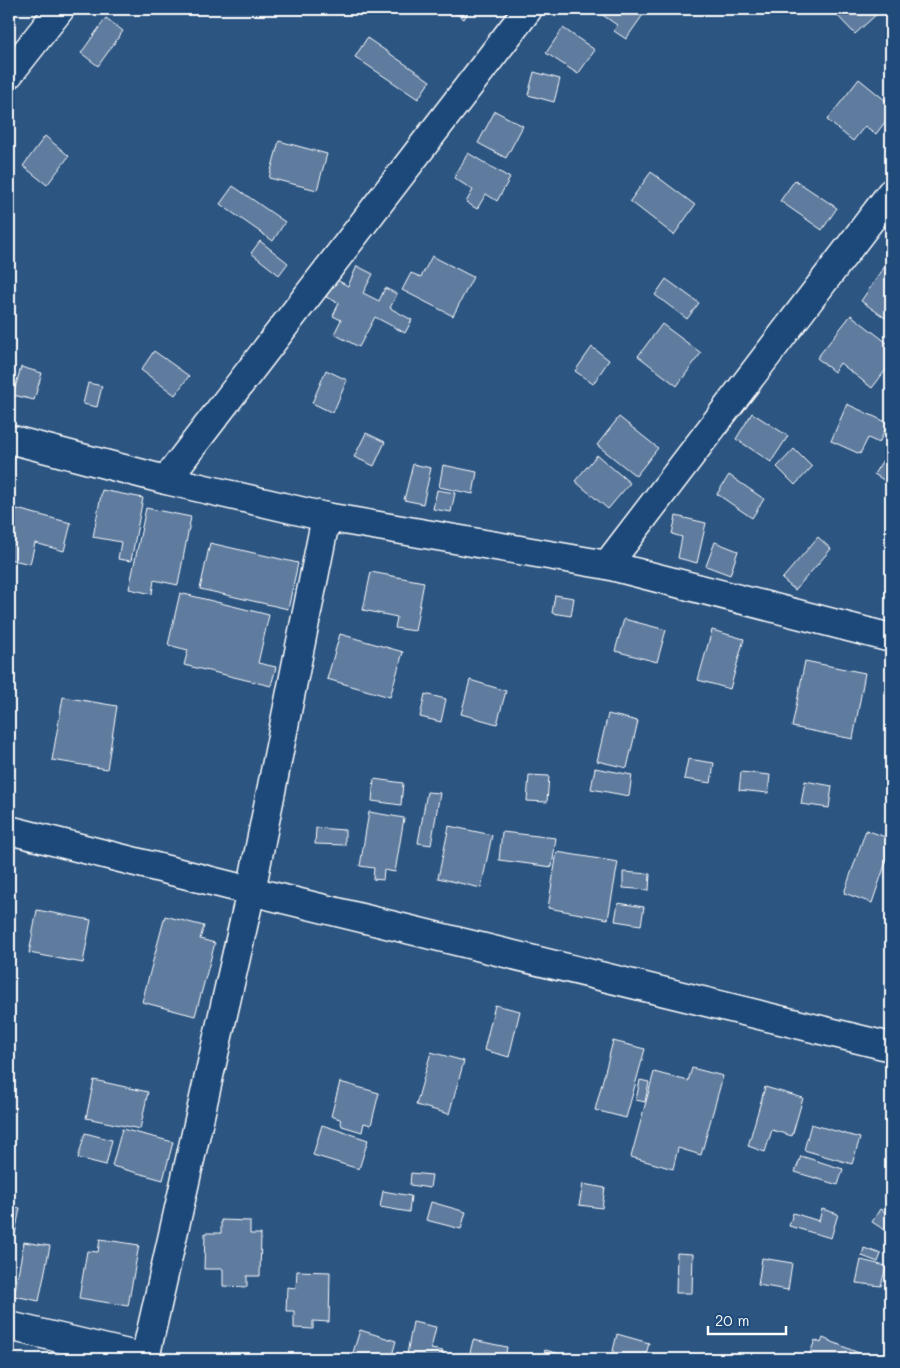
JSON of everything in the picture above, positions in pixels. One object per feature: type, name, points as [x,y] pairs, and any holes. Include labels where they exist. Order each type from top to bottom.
[{"type":"street","points":[[9,74],[60,9]]},
{"type":"street","points":[[166,480],[528,9]]},
{"type":"street","points":[[606,565],[891,193]]},
{"type":"street","points":[[9,439],[166,480],[326,517],[606,565],[891,638]]},
{"type":"street","points":[[9,1326],[147,1359],[251,891],[326,517]]},
{"type":"street","points":[[9,830],[891,1047]]},
{"type":"building","points":[[449,9],[470,9],[464,19]]},
{"type":"building","points":[[594,9],[647,9],[626,39],[614,31],[617,25]]},
{"type":"building","points":[[831,9],[876,9],[879,12],[855,34]]},
{"type":"building","points":[[106,18],[123,31],[98,66],[81,53]]},
{"type":"building","points":[[563,28],[595,50],[578,74],[546,53]]},
{"type":"building","points":[[367,38],[430,81],[418,99],[355,57]]},
{"type":"building","points":[[534,72],[560,79],[554,102],[528,95]]},
{"type":"building","points":[[859,79],[891,105],[891,114],[876,134],[865,126],[853,141],[827,120]]},
{"type":"building","points":[[495,111],[523,126],[506,158],[478,143]]},
{"type":"building","points":[[45,136],[69,156],[47,185],[23,166]]},
{"type":"building","points":[[279,141],[327,154],[317,190],[269,178]]},
{"type":"building","points":[[468,153],[510,178],[497,201],[486,194],[477,209],[466,202],[473,190],[454,178]]},
{"type":"building","points":[[651,172],[695,205],[674,235],[630,201]]},
{"type":"building","points":[[795,180],[837,208],[822,230],[780,201]]},
{"type":"building","points":[[233,186],[285,222],[273,241],[220,204]]},
{"type":"building","points":[[260,241],[288,263],[279,275],[251,253]]},
{"type":"building","points":[[432,256],[473,277],[453,316],[402,290],[411,273],[421,277]]},
{"type":"building","points":[[357,266],[373,274],[363,293],[379,301],[385,288],[397,294],[390,308],[412,320],[405,333],[375,317],[359,347],[334,334],[341,320],[333,316],[339,303],[326,297],[335,279],[348,286]]},
{"type":"building","points":[[885,266],[891,271],[891,322],[861,301]]},
{"type":"building","points":[[666,279],[699,303],[687,319],[655,295]]},
{"type":"building","points":[[851,315],[891,346],[891,363],[872,388],[840,363],[834,372],[817,358]]},
{"type":"building","points":[[662,324],[701,353],[677,386],[638,356]]},
{"type":"building","points":[[592,347],[609,360],[593,384],[575,371]]},
{"type":"building","points":[[154,351],[189,376],[175,395],[141,370]]},
{"type":"building","points":[[21,367],[42,373],[34,400],[13,395]]},
{"type":"building","points":[[326,370],[347,380],[333,413],[312,403]]},
{"type":"building","points":[[88,383],[102,386],[97,407],[83,404]]},
{"type":"building","points":[[847,404],[888,423],[879,443],[868,438],[860,454],[831,441]]},
{"type":"building","points":[[752,413],[788,436],[771,462],[736,439]]},
{"type":"building","points":[[619,417],[658,448],[636,476],[597,445]]},
{"type":"building","points":[[366,433],[385,442],[374,466],[354,457]]},
{"type":"building","points":[[794,449],[812,467],[795,485],[777,467]]},
{"type":"building","points":[[597,455],[630,483],[608,509],[575,481]]},
{"type":"building","points":[[883,460],[891,465],[891,476],[887,482],[874,474]]},
{"type":"building","points":[[413,464],[431,468],[423,504],[404,500]]},
{"type":"building","points":[[443,465],[477,472],[473,494],[439,487]]},
{"type":"building","points":[[729,475],[764,499],[752,518],[717,494]]},
{"type":"building","points":[[102,490],[143,498],[131,561],[118,559],[121,542],[93,537]]},
{"type":"building","points":[[437,490],[455,493],[451,512],[433,509]]},
{"type":"building","points":[[9,507],[71,523],[64,551],[35,543],[30,564],[9,559]]},
{"type":"building","points":[[146,508],[191,517],[178,585],[154,580],[152,594],[129,589]]},
{"type":"building","points":[[676,516],[706,523],[697,563],[678,558],[682,537],[672,534]]},
{"type":"building","points":[[818,537],[831,549],[795,590],[782,579]]},
{"type":"building","points":[[715,542],[738,551],[730,575],[706,566]]},
{"type":"building","points":[[210,543],[298,563],[288,609],[200,589]]},
{"type":"building","points":[[371,572],[424,582],[415,631],[395,628],[397,617],[363,610]]},
{"type":"building","points":[[180,593],[269,615],[258,663],[276,667],[271,686],[184,665],[188,650],[168,645]]},
{"type":"building","points":[[555,595],[574,598],[571,616],[552,613]]},
{"type":"building","points":[[624,619],[666,630],[657,662],[615,651]]},
{"type":"building","points":[[712,630],[744,639],[730,689],[698,680]]},
{"type":"building","points":[[340,634],[403,652],[390,697],[327,679]]},
{"type":"building","points":[[805,661],[865,673],[853,739],[792,727]]},
{"type":"building","points":[[470,680],[506,691],[497,724],[461,714]]},
{"type":"building","points":[[425,694],[446,699],[441,722],[420,717]]},
{"type":"building","points":[[63,697],[117,706],[107,769],[52,760]]},
{"type":"building","points":[[608,714],[638,721],[627,768],[597,761]]},
{"type":"building","points":[[9,732],[15,734],[9,755]]},
{"type":"building","points":[[688,759],[714,763],[711,783],[684,779]]},
{"type":"building","points":[[595,768],[632,775],[629,796],[591,789]]},
{"type":"building","points":[[741,772],[770,775],[768,793],[739,790]]},
{"type":"building","points":[[529,775],[549,776],[547,802],[527,801]]},
{"type":"building","points":[[374,779],[403,783],[401,805],[372,801]]},
{"type":"building","points":[[805,781],[832,786],[829,808],[801,804]]},
{"type":"building","points":[[427,792],[440,793],[431,845],[418,843]]},
{"type":"building","points":[[369,812],[404,818],[395,872],[384,870],[383,880],[373,879],[374,868],[360,866]]},
{"type":"building","points":[[449,826],[492,835],[481,888],[438,878]]},
{"type":"building","points":[[316,828],[345,830],[345,845],[315,844]]},
{"type":"building","points":[[866,830],[891,839],[891,847],[872,903],[844,893]]},
{"type":"building","points":[[502,832],[556,838],[552,867],[499,860]]},
{"type":"building","points":[[557,852],[618,862],[608,919],[548,908]]},
{"type":"building","points":[[623,872],[650,874],[649,890],[623,888]]},
{"type":"building","points":[[618,903],[644,907],[641,925],[615,921]]},
{"type":"building","points":[[37,910],[91,920],[83,963],[29,953]]},
{"type":"building","points":[[165,916],[204,926],[200,939],[215,943],[195,1016],[142,1002]]},
{"type":"building","points":[[495,1005],[520,1011],[509,1057],[484,1050]]},
{"type":"building","points":[[613,1041],[645,1049],[626,1118],[595,1110]]},
{"type":"building","points":[[431,1052],[464,1061],[449,1114],[416,1105]]},
{"type":"building","points":[[692,1068],[723,1076],[701,1155],[678,1148],[673,1169],[631,1157],[654,1072],[688,1081]]},
{"type":"building","points":[[94,1080],[148,1092],[140,1129],[86,1118]]},
{"type":"building","points":[[640,1080],[649,1082],[645,1102],[636,1100]]},
{"type":"building","points":[[340,1082],[379,1093],[371,1125],[364,1123],[362,1132],[342,1126],[340,1119],[331,1116]]},
{"type":"building","points":[[765,1087],[803,1098],[792,1136],[772,1130],[765,1152],[748,1146]]},
{"type":"building","points":[[811,1124],[860,1138],[852,1164],[804,1150]]},
{"type":"building","points":[[322,1125],[368,1140],[359,1169],[313,1155]]},
{"type":"building","points":[[122,1129],[173,1142],[163,1180],[112,1166]]},
{"type":"building","points":[[85,1133],[112,1140],[106,1165],[78,1158]]},
{"type":"building","points":[[801,1156],[843,1169],[838,1185],[795,1172]]},
{"type":"building","points":[[411,1173],[432,1175],[430,1188],[410,1185]]},
{"type":"building","points":[[583,1184],[605,1188],[602,1208],[579,1205]]},
{"type":"building","points":[[383,1191],[411,1196],[409,1212],[380,1207]]},
{"type":"building","points":[[431,1202],[466,1212],[461,1229],[426,1220]]},
{"type":"building","points":[[9,1206],[20,1208],[9,1265]]},
{"type":"building","points":[[822,1209],[838,1214],[831,1238],[789,1226],[793,1213],[819,1221]]},
{"type":"building","points":[[880,1209],[891,1216],[891,1234],[872,1222]]},
{"type":"building","points":[[221,1220],[250,1221],[250,1234],[261,1234],[260,1276],[247,1276],[247,1287],[223,1286],[223,1269],[204,1269],[205,1233],[221,1233]]},
{"type":"building","points":[[100,1239],[139,1245],[128,1306],[79,1298],[87,1251],[98,1252]]},
{"type":"building","points":[[24,1242],[50,1246],[39,1301],[14,1296]]},
{"type":"building","points":[[864,1248],[881,1254],[878,1262],[862,1256]]},
{"type":"building","points":[[677,1253],[693,1254],[692,1293],[676,1293]]},
{"type":"building","points":[[762,1258],[792,1263],[788,1290],[758,1285]]},
{"type":"building","points":[[861,1260],[886,1266],[881,1286],[856,1283]]},
{"type":"building","points":[[297,1271],[330,1272],[329,1322],[313,1321],[313,1329],[294,1328],[294,1311],[286,1311],[287,1287],[296,1288]]},
{"type":"building","points":[[413,1322],[436,1327],[431,1349],[443,1351],[442,1359],[406,1359]]},
{"type":"building","points":[[360,1330],[396,1341],[391,1359],[351,1359]]},
{"type":"building","points":[[617,1334],[649,1343],[645,1359],[611,1359]]},
{"type":"building","points":[[823,1338],[873,1359],[808,1359],[815,1340],[821,1343]]},
{"type":"building","points":[[473,1340],[507,1347],[505,1359],[469,1357]]},
{"type":"building","points":[[545,1350],[580,1359],[542,1359]]}]
